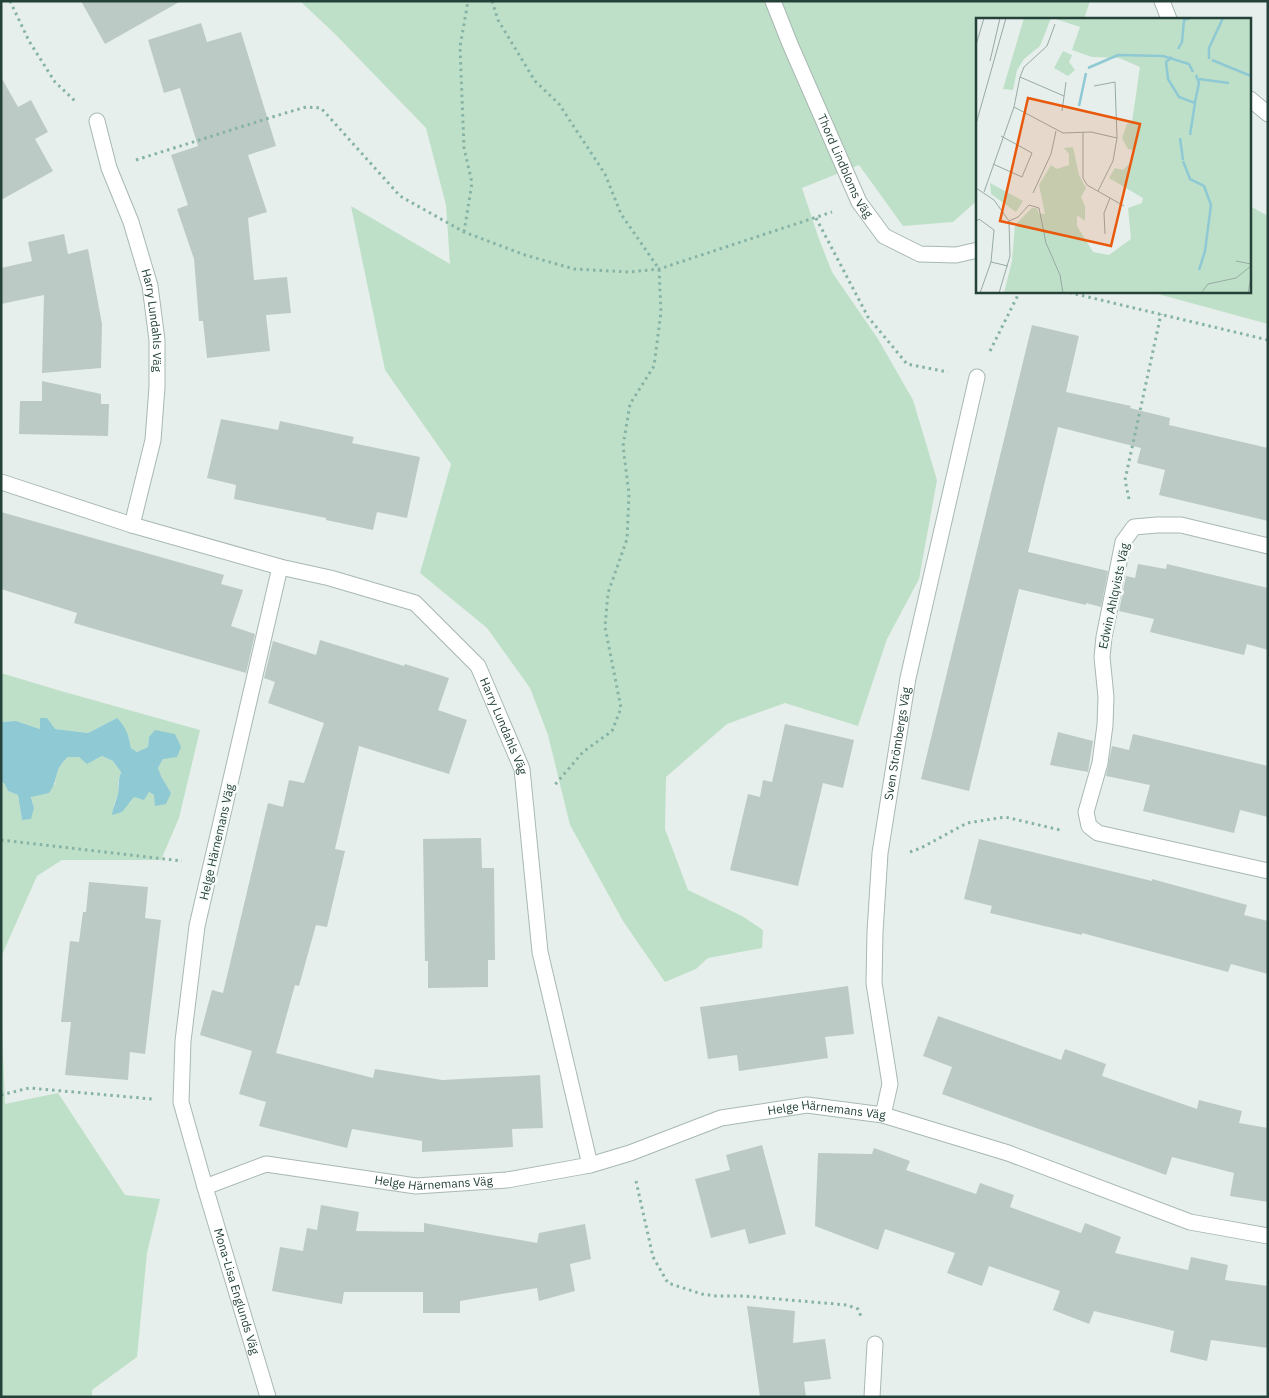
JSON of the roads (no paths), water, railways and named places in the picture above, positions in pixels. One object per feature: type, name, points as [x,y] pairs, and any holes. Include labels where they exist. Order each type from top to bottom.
[{"type":"street","name":"Thord Lindbloms Väg","points":[[773,1],[859,202],[884,236],[920,254],[956,255],[976,250]]},
{"type":"street","points":[[1162,1],[1168,18]]},
{"type":"street","points":[[1252,101],[1268,114]]},
{"type":"street","name":"Harry Lundahls Väg","points":[[97,121],[109,168],[130,222],[150,286],[157,340],[157,387],[153,440],[132,525]]},
{"type":"street","name":"Sven Strömbergs Väg","points":[[883,1115],[890,1084],[874,983],[874,932],[880,853],[908,678],[977,377]]},
{"type":"street","name":"Harry Lundahls Väg","points":[[1,482],[132,525],[280,567],[330,578],[415,603],[478,666],[522,769],[540,952],[590,1165]]},
{"type":"street","name":"Edwin Ahlqvists Väg","points":[[1268,546],[1181,526],[1157,525],[1134,527],[1123,542],[1104,637],[1102,657],[1106,697],[1105,725],[1100,762],[1086,812],[1089,826],[1098,833],[1268,871]]},
{"type":"street","name":"Helge Härnemans Väg","points":[[280,567],[197,926],[183,1041],[181,1102],[205,1187],[266,1164],[416,1186],[507,1180],[590,1165],[630,1154],[721,1118],[807,1105],[883,1115],[1008,1152],[1190,1222],[1268,1236]]},
{"type":"street","name":"Mona-Lisa Englunds Väg","points":[[205,1187],[268,1397]]},
{"type":"street","points":[[872,1397],[875,1344]]},
{"type":"water","points":[[40,718],[47,718],[55,729],[88,733],[117,718],[127,732],[131,748],[137,752],[148,747],[149,737],[155,730],[175,734],[181,747],[177,757],[163,759],[158,768],[171,793],[166,804],[155,806],[154,795],[149,792],[144,800],[134,797],[122,812],[112,815],[118,794],[121,772],[113,761],[102,756],[87,764],[79,757],[68,757],[60,766],[49,793],[31,797],[34,808],[31,819],[22,820],[18,795],[8,791],[4,783],[1,782],[1,722],[16,721],[40,729]]}]
